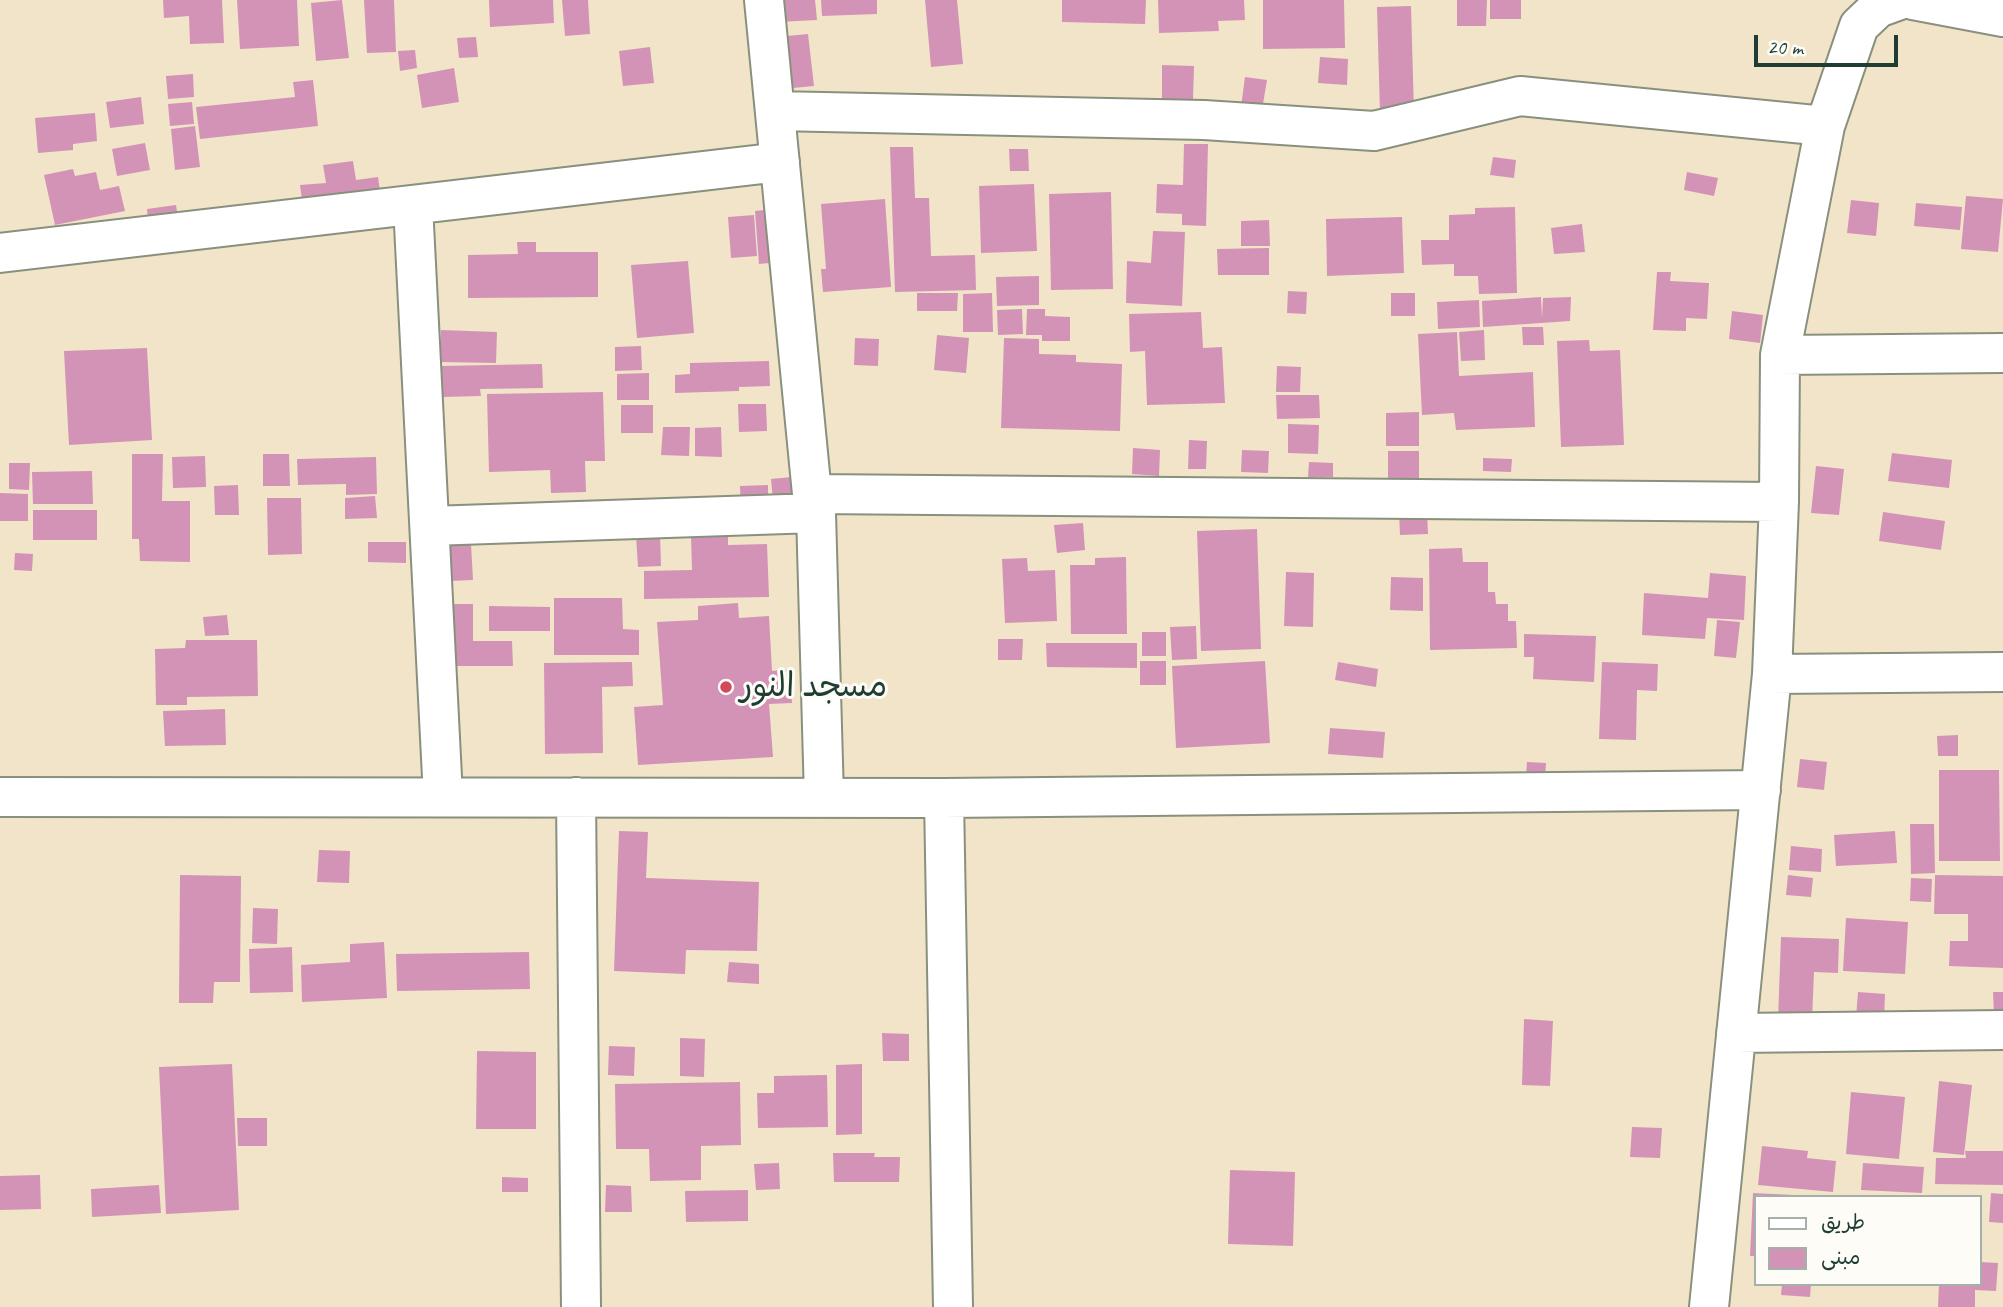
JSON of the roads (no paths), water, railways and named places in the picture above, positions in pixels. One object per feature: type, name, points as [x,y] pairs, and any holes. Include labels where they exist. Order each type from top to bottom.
[{"type":"street","points":[[764,0],[814,503],[824,798]]},
{"type":"street","points":[[1709,1307],[1772,674],[1780,502],[1780,355],[1825,127],[1859,26],[1878,8],[1900,0]]},
{"type":"street","points":[[1913,0],[2003,17]]},
{"type":"street","points":[[775,111],[1204,120],[1374,131],[1520,96],[1825,127]]},
{"type":"street","points":[[0,253],[780,162]]},
{"type":"street","points":[[413,205],[443,797]]},
{"type":"street","points":[[1780,355],[2003,353]]},
{"type":"street","points":[[430,526],[814,503],[1780,502]]},
{"type":"street","points":[[1772,674],[2003,672]]},
{"type":"street","points":[[0,797],[944,798],[1761,790]]},
{"type":"street","points":[[576,797],[581,1307]]},
{"type":"street","points":[[944,798],[953,1307]]},
{"type":"street","points":[[1736,1033],[2003,1030]]},
{"type":"place","name":"مسجد النور","points":[[726,687]]}]
